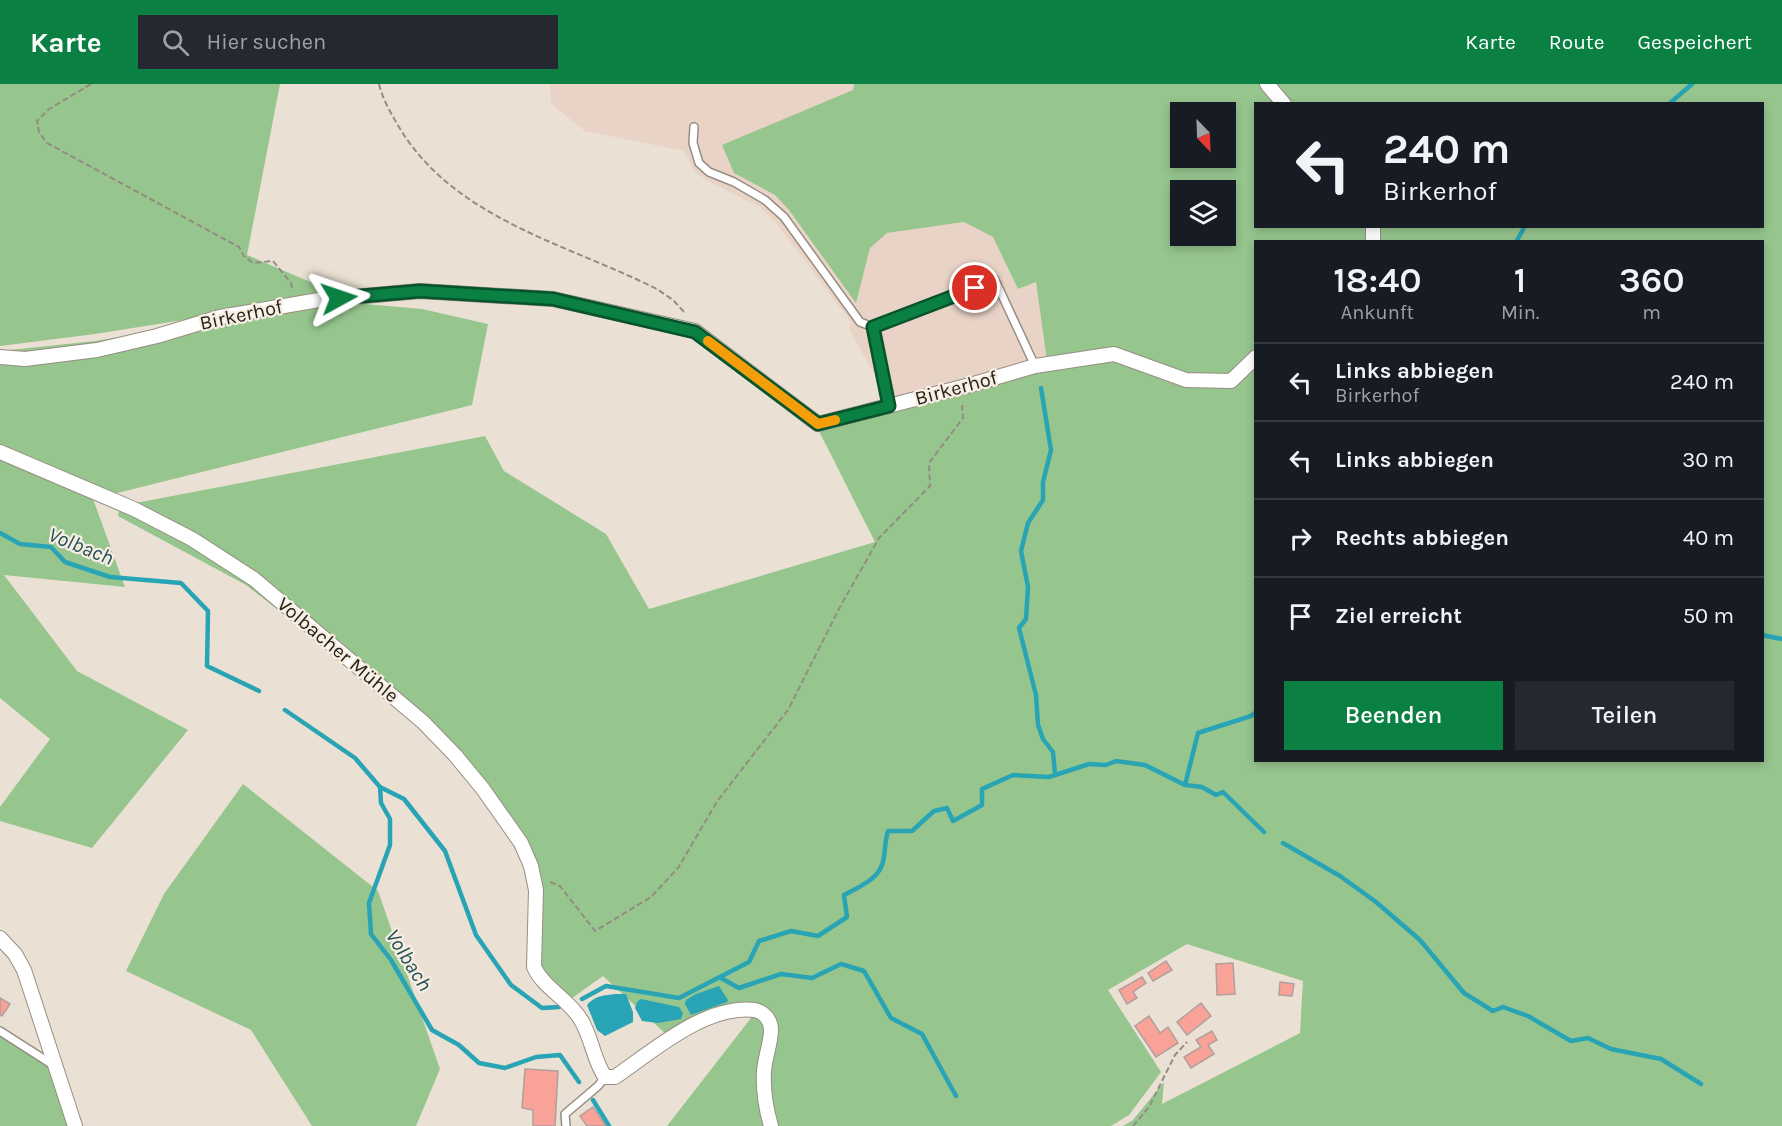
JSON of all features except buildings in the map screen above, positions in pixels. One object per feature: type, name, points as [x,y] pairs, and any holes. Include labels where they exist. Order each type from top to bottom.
[{"type":"street","points":[[1267,84],[1282,102]]},
{"type":"street","name":"Birkerhof","points":[[0,357],[25,359],[97,350],[158,336],[220,317],[296,304],[420,291],[553,299],[695,332],[818,424],[1035,366],[1114,354],[1186,380],[1231,381],[1254,359]]},
{"type":"street","name":"Volbacher Mühle","points":[[0,452],[134,509],[192,539],[254,579],[423,722],[455,755],[483,789],[521,843],[534,876],[536,890],[534,967],[538,977],[573,1008],[582,1021],[596,1064],[605,1077]]},
{"type":"street","points":[[0,938],[15,954],[24,970],[75,1126]]},
{"type":"street","points":[[605,1077],[615,1077],[671,1038],[720,1013],[742,1009],[758,1011],[768,1020],[771,1029],[764,1072],[766,1111],[771,1126]]},
{"type":"lane","points":[[694,127],[693,142],[699,163],[709,172],[734,182],[765,200],[784,217],[860,321],[873,327],[995,280],[1035,366]]},
{"type":"lane","points":[[873,327],[889,406]]},
{"type":"lane","points":[[0,1031],[55,1066]]},
{"type":"lane","points":[[566,1126],[565,1114],[598,1086],[605,1077]]},
{"type":"path","points":[[91,84],[49,109],[37,121],[39,132],[47,143],[239,247],[244,256],[253,263],[273,261],[291,283],[296,304]]},
{"type":"path","points":[[379,84],[390,112],[410,144],[447,184],[492,213],[644,283],[673,300]]},
{"type":"path","points":[[534,876],[560,886],[595,931],[651,897],[678,868],[718,800],[788,710],[841,605],[879,538],[930,486],[929,463],[963,418],[962,407],[970,385]]},
{"type":"path","points":[[1132,1126],[1149,1107],[1175,1055],[1187,1042]]},
{"type":"shaded area","points":[[550,84],[854,84],[853,90],[734,173],[775,195],[789,210],[856,302],[870,247],[887,233],[964,222],[993,237],[1018,289],[1036,281],[1047,361],[889,401],[849,329],[851,322],[777,224],[760,207],[711,183],[694,171],[684,151],[585,131],[551,104]]},
{"type":"green space","points":[[0,84],[280,84],[247,255],[341,295],[95,334],[0,346]]},
{"type":"green space","points":[[854,84],[1262,84],[1278,102],[1254,102],[1254,228],[1368,228],[1368,240],[1254,240],[1254,353],[1229,377],[1186,377],[1114,351],[1047,361],[1036,282],[1018,289],[993,237],[964,222],[887,233],[870,248],[856,303],[789,210],[775,195],[734,173],[722,145],[853,90]]},
{"type":"green space","points":[[1273,84],[1782,84],[1782,1126],[1123,1126],[1133,1120],[1164,1082],[1162,1104],[1300,1033],[1303,981],[1187,944],[1108,990],[1161,1072],[1129,1115],[1111,1126],[667,1126],[758,1009],[668,1036],[603,976],[568,1001],[538,967],[539,872],[488,786],[426,723],[246,585],[118,516],[120,506],[485,436],[504,471],[606,534],[649,609],[875,542],[819,431],[1035,369],[1115,357],[1232,383],[1254,362],[1254,762],[1764,762],[1764,240],[1377,240],[1377,228],[1764,228],[1764,102],[1288,102]]},
{"type":"green space","points":[[342,302],[422,309],[488,324],[472,405],[93,499],[125,587],[4,575],[77,671],[188,730],[92,848],[0,821],[0,807],[50,739],[0,698],[0,351],[95,341]]},
{"type":"green space","points":[[243,784],[378,891],[440,1069],[416,1126],[312,1126],[251,1030],[126,971],[164,894]]},
{"type":"green space","points":[[0,1035],[48,1063],[71,1126],[0,1126]]},
{"type":"water","points":[[719,986],[727,1002],[691,1015],[685,1004],[686,1000]]},
{"type":"water","points":[[626,994],[633,1012],[633,1022],[605,1036],[597,1030],[587,1005],[596,998]]},
{"type":"water","points":[[641,999],[679,1007],[683,1013],[681,1019],[658,1023],[642,1021],[635,1008]]},
{"type":"waterway","points":[[1671,102],[1692,84]]},
{"type":"waterway","points":[[1517,240],[1524,228]]},
{"type":"waterway","points":[[1041,388],[1051,450],[1043,482],[1043,500],[1028,523],[1021,551],[1028,587],[1026,619],[1019,628],[1036,695],[1038,725],[1043,739],[1053,752],[1055,774]]},
{"type":"waterway","name":"Volbach","points":[[0,533],[20,544],[51,547],[65,562],[110,577],[181,583],[208,611],[207,666],[259,691]]},
{"type":"waterway","points":[[1764,635],[1782,639]]},
{"type":"waterway","name":"Volbach","points":[[285,710],[355,758],[380,787],[381,803],[390,819],[390,845],[369,903],[371,934],[391,960],[432,1030],[459,1045],[479,1063],[505,1068],[536,1057],[560,1055],[579,1082]]},
{"type":"waterway","points":[[582,999],[606,986],[679,998],[749,962],[759,941],[791,931],[818,936],[847,917],[844,895],[876,875],[883,861],[888,831],[912,831],[934,811],[947,808],[953,821],[982,805],[982,789],[1013,775],[1049,777],[1089,764],[1106,765],[1116,761],[1145,765],[1185,785],[1198,733],[1254,714]]},
{"type":"waterway","points":[[1185,785],[1202,787],[1216,795],[1223,792],[1264,832]]},
{"type":"waterway","points":[[380,787],[404,799],[445,851],[476,935],[511,985],[542,1008],[559,1007]]},
{"type":"waterway","points":[[1283,843],[1340,876],[1376,902],[1420,940],[1464,993],[1493,1011],[1503,1007],[1528,1016],[1571,1041],[1588,1038],[1611,1049],[1661,1059],[1701,1084]]},
{"type":"waterway","points":[[721,978],[739,988],[781,974],[812,978],[841,964],[864,971],[891,1018],[922,1034],[956,1096]]},
{"type":"waterway","name":"Volbach","points":[[593,1100],[609,1126]]},
{"type":"slow traffic","points":[[708,341],[818,424],[835,420]]},
{"type":"route","points":[[339,298],[420,291],[553,299],[695,332],[818,424],[889,406],[873,327],[975,288]]}]
